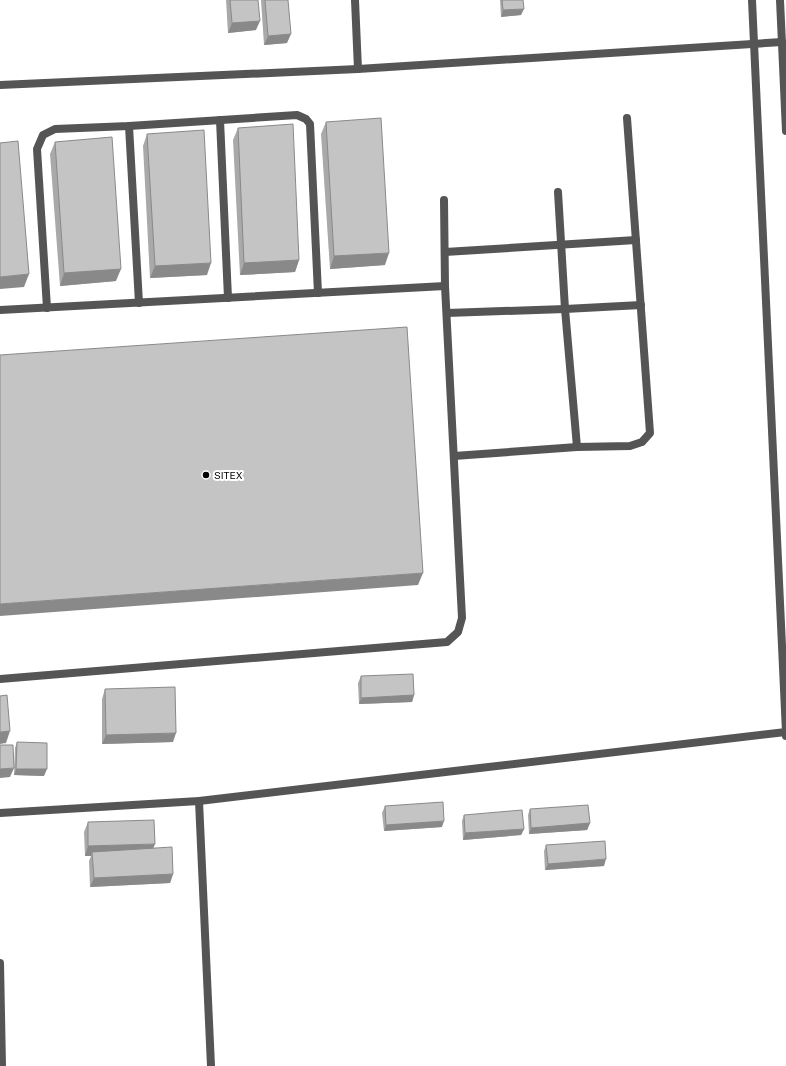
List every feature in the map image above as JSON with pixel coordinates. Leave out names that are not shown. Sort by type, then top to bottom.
[{"type":"street","points":[[355,0],[358,69]]},
{"type":"street","points":[[752,0],[786,736]]},
{"type":"street","points":[[780,0],[786,131]]},
{"type":"street","points":[[0,85],[358,69],[754,45],[782,42]]},
{"type":"street","points":[[47,308],[37,149],[43,135],[56,129],[129,126],[297,115],[306,119],[310,124],[318,293]]},
{"type":"street","points":[[454,456],[577,447],[630,446],[642,442],[650,433],[627,118]]},
{"type":"street","points":[[220,120],[228,298]]},
{"type":"street","points":[[129,126],[139,303]]},
{"type":"street","points":[[558,192],[565,309],[577,447]]},
{"type":"street","points":[[0,679],[447,642],[458,632],[462,618],[445,286],[444,200]]},
{"type":"street","points":[[445,252],[636,240]]},
{"type":"street","points":[[0,310],[445,286]]},
{"type":"street","points":[[447,313],[641,305]]},
{"type":"street","points":[[0,813],[199,800],[786,732]]},
{"type":"street","points":[[199,800],[211,1066]]},
{"type":"street","points":[[0,963],[2,1066]]},
{"type":"building","points":[[230,0],[258,0],[260,21],[232,23]]},
{"type":"building","points":[[265,0],[288,0],[291,34],[268,36]]},
{"type":"building","points":[[502,0],[523,0],[524,9],[503,10]]},
{"type":"building","points":[[381,118],[389,253],[334,256],[326,122]]},
{"type":"building","points":[[293,124],[299,260],[244,263],[238,128]]},
{"type":"building","points":[[204,130],[211,263],[155,266],[147,134]]},
{"type":"building","points":[[112,137],[121,269],[64,273],[55,142]]},
{"type":"building","points":[[18,141],[29,274],[0,277],[0,143]]},
{"type":"building","name":"SITEX","points":[[407,327],[423,573],[0,604],[0,355]]},
{"type":"building","points":[[413,674],[414,695],[361,698],[361,676]]},
{"type":"building","points":[[175,687],[176,733],[106,735],[105,689]]},
{"type":"building","points":[[7,695],[10,731],[0,732],[0,696]]},
{"type":"building","points":[[17,742],[47,743],[47,769],[16,769]]},
{"type":"building","points":[[0,745],[13,745],[14,768],[0,769]]},
{"type":"building","points":[[443,802],[444,821],[386,825],[385,806]]},
{"type":"building","points":[[588,805],[590,823],[531,828],[530,809]]},
{"type":"building","points":[[522,810],[524,829],[465,833],[464,815]]},
{"type":"building","points":[[154,820],[155,844],[88,846],[88,822]]},
{"type":"building","points":[[605,841],[606,859],[548,864],[546,845]]},
{"type":"building","points":[[172,847],[173,874],[94,878],[92,852]]},
{"type":"place","name":"SITEX","points":[[206,475]]}]
